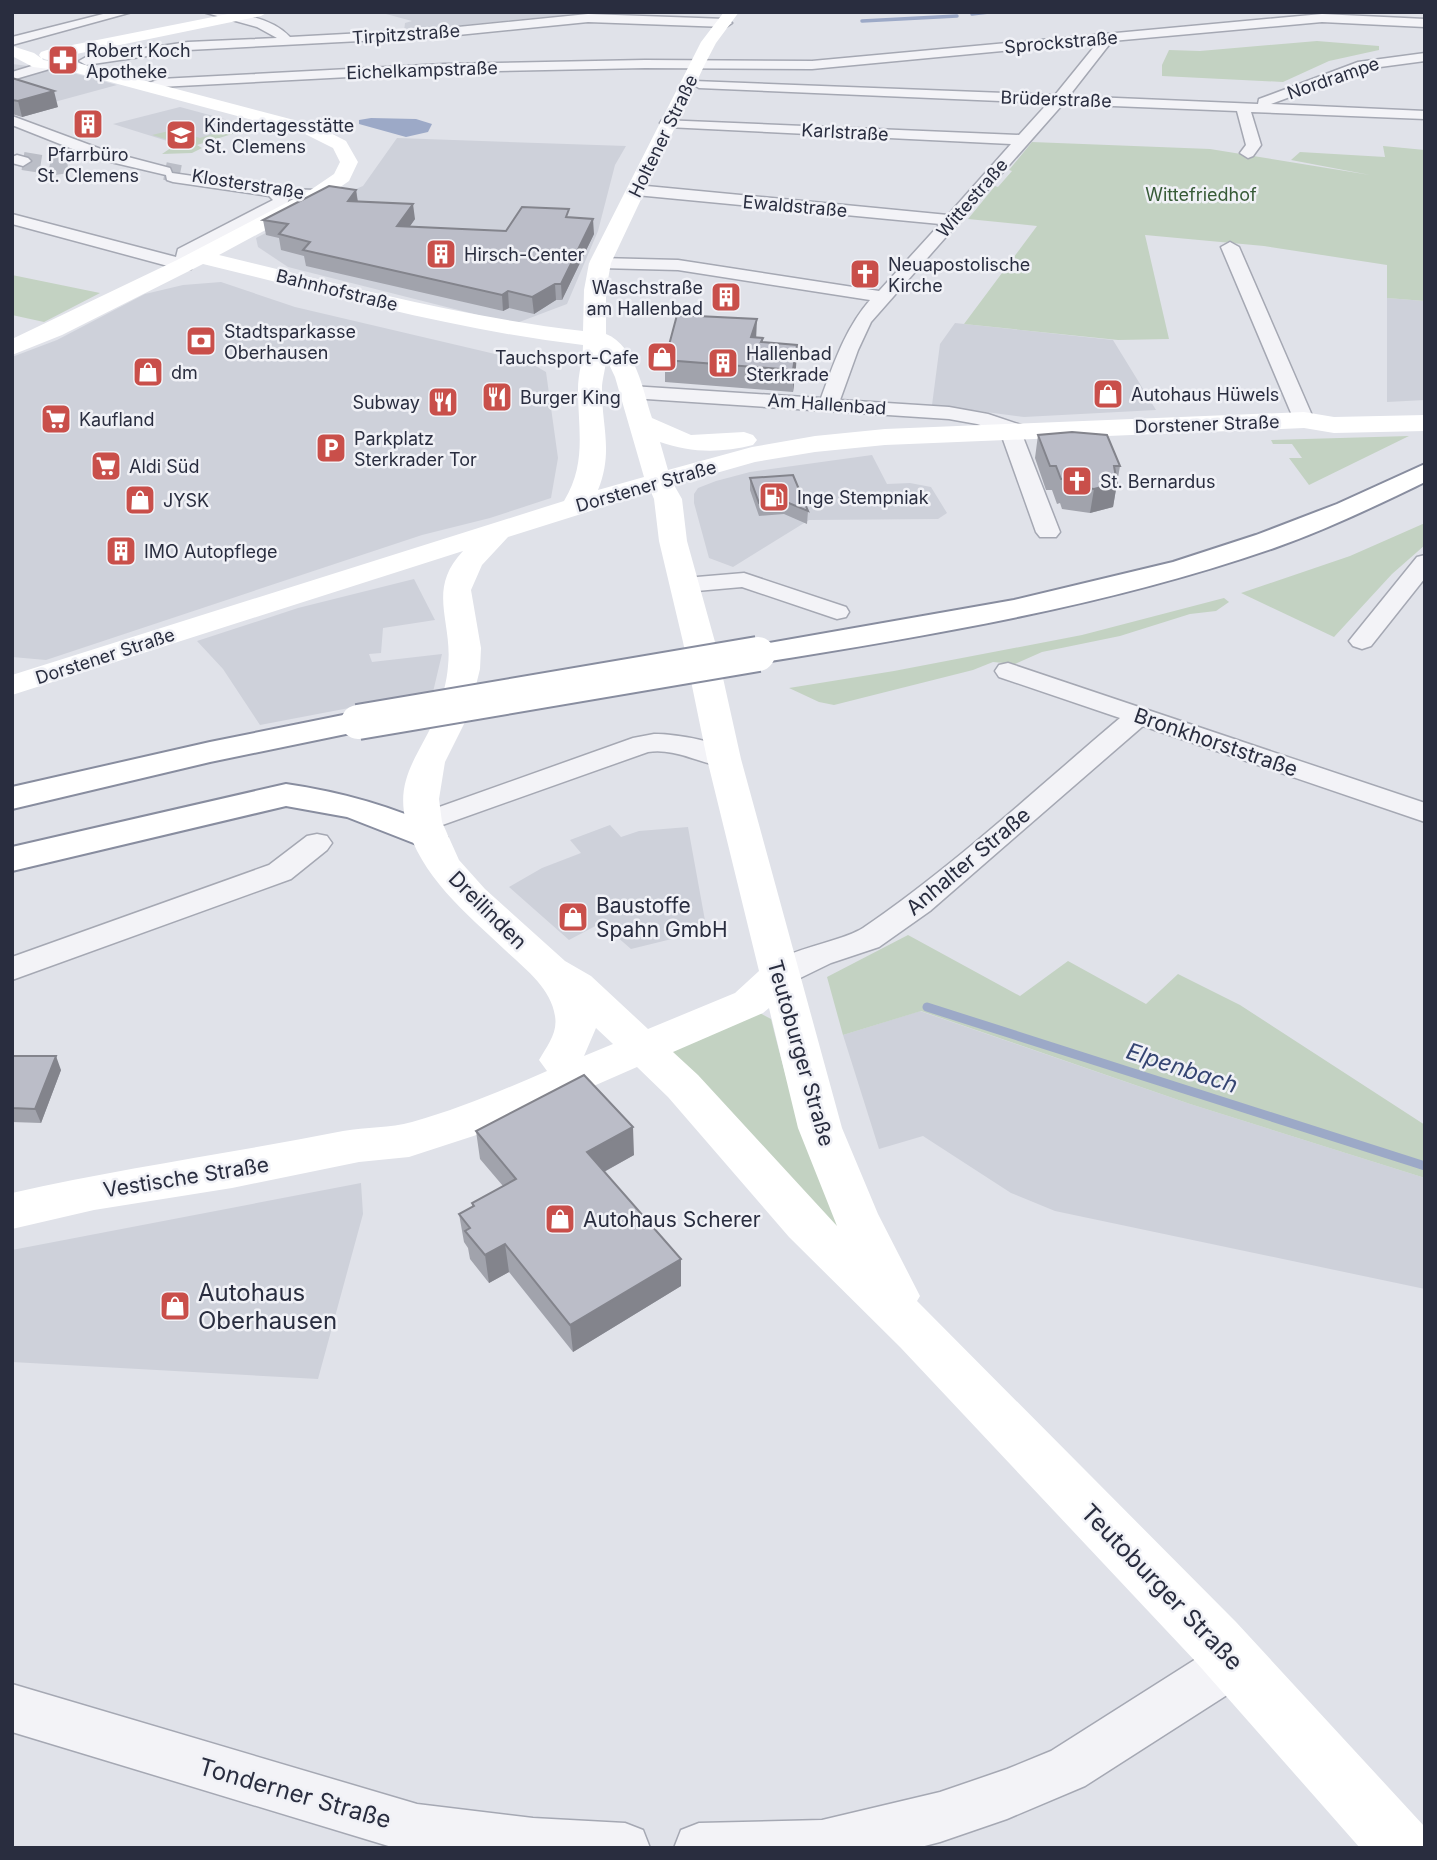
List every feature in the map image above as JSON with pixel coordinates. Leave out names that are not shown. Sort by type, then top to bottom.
[{"type":"main road","points":[[31,58],[261,12]]},
{"type":"main road","name":"Holtener Straße","points":[[600,263],[697,64],[709,42],[729,17]]},
{"type":"main road","points":[[12,51],[31,58],[36,63],[74,66],[292,124],[338,142],[349,157],[348,168],[336,182],[316,195],[54,330],[12,348]]},
{"type":"main road","points":[[236,238],[237,250],[242,257],[270,274]]},
{"type":"main road","name":"Bahnhofstraße","points":[[190,258],[270,274],[430,313],[522,331],[602,338]]},
{"type":"main road","name":"Bahnhofstraße","points":[[190,258],[237,278],[564,357],[602,338]]},
{"type":"main road","points":[[600,263],[610,281],[604,306],[602,338],[590,383],[596,452],[581,504],[618,501],[633,505],[649,515],[673,541]]},
{"type":"main road","points":[[122,294],[174,283],[237,278]]},
{"type":"main road","points":[[522,331],[566,322],[604,306]]},
{"type":"main road","points":[[596,452],[628,477],[658,480],[629,385],[615,351],[602,338]]},
{"type":"main road","points":[[564,357],[590,383]]},
{"type":"main road","name":"Dorstener Straße","points":[[1304,420],[1326,413],[1425,408]]},
{"type":"main road","name":"Dorstener Straße","points":[[12,685],[658,480],[751,455],[854,439],[1015,431],[1304,420],[1334,425],[1425,424]]},
{"type":"main road","points":[[642,424],[668,439],[699,445],[813,433],[854,439]]},
{"type":"main road","points":[[12,798],[209,752],[358,722],[933,625],[1062,599],[1150,577],[1243,549],[1321,521],[1425,472]]},
{"type":"main road","name":"Teutoburger Straße","points":[[658,480],[668,499],[673,541],[724,759],[820,1129],[839,1184],[863,1237],[917,1332]]},
{"type":"main road","points":[[1062,599],[1188,589],[1343,536],[1425,499]]},
{"type":"main road","points":[[300,593],[416,568],[444,575],[456,590],[469,562],[498,531]]},
{"type":"main road","name":"Dreilinden","points":[[456,590],[465,648],[464,668],[453,714],[428,762],[423,780],[421,799],[426,830],[443,865],[472,898],[551,971],[577,986],[635,1038]]},
{"type":"main road","points":[[12,859],[286,795],[364,808],[426,830]]},
{"type":"main road","points":[[551,971],[572,1003],[578,1022],[573,1041],[560,1060]]},
{"type":"main road","name":"Anhalter Straße","points":[[635,1038],[749,1003],[779,975]]},
{"type":"main road","name":"Teutoburger Straße","points":[[635,1038],[726,1132],[806,1224],[917,1332],[1235,1662],[1402,1848]]},
{"type":"main road","name":"Vestische Straße","points":[[359,1145],[560,1060],[635,1038]]},
{"type":"main road","name":"Vestische Straße","points":[[12,1212],[94,1192],[222,1173],[359,1145],[409,1140],[483,1116],[602,1068],[635,1038]]},
{"type":"street","points":[[12,41],[126,12]]},
{"type":"street","points":[[209,12],[280,32],[286,41]]},
{"type":"street","name":"Tirpitzstraße","points":[[86,61],[193,46],[438,33],[600,15],[729,17]]},
{"type":"street","name":"Sprockstraße","points":[[697,64],[812,65],[1322,18],[1393,26],[1425,23]]},
{"type":"street","points":[[436,58],[438,33]]},
{"type":"street","name":"Wittestraße","points":[[829,403],[863,320],[1059,99],[1108,38]]},
{"type":"street","name":"Nordrampe","points":[[1242,106],[1261,103],[1363,65],[1425,57]]},
{"type":"street","name":"Eichelkampstraße","points":[[148,86],[436,58],[697,64]]},
{"type":"street","points":[[12,76],[48,65]]},
{"type":"street","name":"Brüderstraße","points":[[687,84],[1425,115]]},
{"type":"street","points":[[1242,106],[1254,145],[1248,153]]},
{"type":"street","name":"Klosterstraße","points":[[12,120],[105,158],[132,166],[278,195],[316,195]]},
{"type":"street","name":"Karlstraße","points":[[667,123],[1022,140]]},
{"type":"street","points":[[77,163],[105,158]]},
{"type":"street","name":"Klosterstraße","points":[[169,174],[285,186],[316,195]]},
{"type":"street","name":"Ewaldstraße","points":[[636,191],[953,220]]},
{"type":"street","points":[[190,258],[280,203],[282,200],[278,195]]},
{"type":"street","name":"Bahnhofstraße","points":[[12,219],[83,234],[110,245],[190,258]]},
{"type":"street","points":[[1230,247],[1304,420]]},
{"type":"street","points":[[600,263],[678,265],[883,297]]},
{"type":"street","name":"Am Hallenbad","points":[[629,385],[968,415],[1015,431]]},
{"type":"street","points":[[1015,431],[1048,532]]},
{"type":"street","points":[[1362,641],[1422,571]]},
{"type":"street","points":[[685,585],[744,580],[837,612]]},
{"type":"street","name":"Bronkhorststraße","points":[[1008,671],[1425,813]]},
{"type":"street","name":"Anhalter Straße","points":[[779,975],[820,956],[868,939],[919,904],[1139,716]]},
{"type":"street","points":[[426,830],[643,744],[662,741],[687,744],[724,759]]},
{"type":"street","points":[[12,969],[280,872],[317,843]]},
{"type":"street","points":[[699,1848],[822,1844],[940,1817],[1068,1769],[1235,1662]]},
{"type":"street","name":"Tonderner Straße","points":[[12,1708],[417,1829],[533,1843],[625,1848]]},
{"type":"shaded area","points":[[592,12],[404,31],[405,23],[412,21],[386,14]]},
{"type":"shaded area","points":[[12,64],[62,70],[117,85],[47,104],[12,93]]},
{"type":"shaded area","name":"Kindertagesstätte St. Clemens","points":[[180,107],[247,125],[180,145],[113,124]]},
{"type":"shaded area","points":[[397,138],[626,146],[615,165],[598,231],[567,304],[514,324],[288,267],[258,247],[256,238],[331,199],[363,186]]},
{"type":"shaded area","points":[[221,282],[295,307],[529,362],[546,372],[558,458],[551,498],[490,518],[422,535],[46,660],[12,657],[12,357],[57,340],[145,294],[183,285]]},
{"type":"shaded area","points":[[1387,298],[1425,301],[1425,400],[1387,402]]},
{"type":"shaded area","points":[[955,323],[1113,340],[1156,410],[1024,417],[932,405],[940,344]]},
{"type":"shaded area","points":[[872,455],[887,484],[910,483],[931,487],[947,513],[938,519],[809,520],[733,567],[709,558],[694,503],[694,494],[698,488],[750,472]]},
{"type":"shaded area","points":[[414,579],[435,620],[383,628],[381,653],[369,654],[372,662],[442,654],[433,692],[260,725],[223,669],[197,641],[298,608]]},
{"type":"shaded area","points":[[610,825],[621,837],[639,831],[688,827],[706,926],[684,936],[631,949],[601,923],[569,940],[509,887],[542,868],[581,853],[570,840]]},
{"type":"shaded area","points":[[920,1011],[1190,1104],[1425,1178],[1425,1289],[1055,1211],[1011,1193],[923,1136],[879,1149],[843,1035]]},
{"type":"shaded area","name":"Autohaus Oberhausen","points":[[361,1183],[363,1214],[318,1379],[12,1362],[12,1250]]},
{"type":"green space","points":[[1317,41],[1379,46],[1379,50],[1329,61],[1283,82],[1162,76],[1162,65],[1169,50],[1200,51]]},
{"type":"green space","points":[[248,123],[258,126],[197,145],[202,148],[192,153],[162,154],[178,143],[152,135],[173,130],[200,138]]},
{"type":"green space","name":"Wittefriedhof","points":[[1032,142],[1210,149],[1370,175],[1291,160],[1300,152],[1385,157],[1383,146],[1425,150],[1425,301],[1387,298],[1387,265],[1264,246],[1145,235],[1169,339],[1118,340],[964,324],[1037,226],[968,219],[995,186],[998,187],[1012,171],[1009,170]]},
{"type":"green space","points":[[12,275],[100,293],[44,322],[12,315]]},
{"type":"green space","points":[[1409,436],[1309,485],[1289,458],[1302,458],[1292,444],[1273,444],[1271,440]]},
{"type":"green space","points":[[1425,523],[1425,545],[1392,574],[1334,637],[1241,593],[1350,556]]},
{"type":"green space","points":[[1224,598],[1229,602],[1216,611],[1190,614],[1120,636],[1042,652],[1015,664],[993,662],[973,670],[834,705],[819,702],[789,688],[1082,635]]},
{"type":"green space","points":[[908,935],[1020,996],[1068,961],[1146,1004],[1178,974],[1240,1005],[1425,1125],[1425,1178],[1190,1104],[921,1011],[843,1035],[827,977]]},
{"type":"green space","points":[[756,1011],[771,1019],[803,1131],[846,1240],[671,1059],[672,1044]]},
{"type":"water","points":[[416,119],[432,124],[428,132],[406,137],[359,124],[359,120]]},
{"type":"building","points":[[12,78],[54,91],[18,101],[12,100]]},
{"type":"building","name":"Hirsch-Center","points":[[329,186],[356,190],[348,201],[413,204],[397,226],[506,231],[522,207],[569,209],[566,217],[593,219],[561,284],[555,284],[532,297],[508,291],[502,295],[303,250],[310,242],[279,234],[288,224],[263,220]]},
{"type":"building","points":[[677,315],[757,319],[751,337],[763,338],[761,342],[797,345],[793,370],[665,360]]},
{"type":"building","points":[[1072,432],[1107,435],[1120,466],[1114,466],[1117,483],[1094,489],[1065,485],[1056,466],[1050,466],[1038,435]]},
{"type":"building","points":[[793,475],[808,511],[784,501],[759,503],[750,478]]},
{"type":"building","points":[[12,1056],[56,1056],[35,1109],[12,1108]]},
{"type":"building","name":"Autohaus Scherer","points":[[584,1075],[633,1127],[587,1152],[681,1259],[570,1325],[505,1244],[485,1255],[465,1231],[470,1228],[459,1214],[474,1206],[472,1203],[516,1179],[476,1131]]},
{"type":"waterway","points":[[972,14],[989,12]]},
{"type":"waterway","points":[[862,21],[957,16]]},
{"type":"waterway","name":"Elpenbach","points":[[927,1007],[1425,1166]]},
{"type":"tunnel","points":[[23,161],[54,166],[68,164]]},
{"type":"tunnel","points":[[165,171],[180,174]]},
{"type":"place","name":"Robert Koch Apotheke","points":[[63,60]]},
{"type":"place","name":"Pfarrbüro St. Clemens","points":[[88,124]]},
{"type":"place","name":"Kindertagesstätte St. Clemens","points":[[181,135]]},
{"type":"place","name":"Hirsch-Center","points":[[441,254]]},
{"type":"place","name":"Neuapostolische Kirche","points":[[865,274]]},
{"type":"place","name":"Waschstraße am Hallenbad","points":[[726,297]]},
{"type":"place","name":"Stadtsparkasse Oberhausen","points":[[201,341]]},
{"type":"place","name":"Tauchsport-Cafe","points":[[662,357]]},
{"type":"place","name":"Hallenbad Sterkrade","points":[[723,363]]},
{"type":"place","name":"dm","points":[[148,372]]},
{"type":"place","name":"Autohaus Hüwels","points":[[1108,394]]},
{"type":"place","name":"Burger King","points":[[497,397]]},
{"type":"place","name":"Subway","points":[[443,402]]},
{"type":"place","name":"Kaufland","points":[[56,419]]},
{"type":"place","name":"Parkplatz Sterkrader Tor","points":[[331,448]]},
{"type":"place","name":"Aldi Süd","points":[[106,466]]},
{"type":"place","name":"St. Bernardus","points":[[1077,481]]},
{"type":"place","name":"Inge Stempniak","points":[[774,497]]},
{"type":"place","name":"JYSK","points":[[140,500]]},
{"type":"place","name":"IMO Autopflege","points":[[121,551]]},
{"type":"place","name":"Baustoffe Spahn GmbH","points":[[573,917]]},
{"type":"place","name":"Autohaus Scherer","points":[[560,1219]]},
{"type":"place","name":"Autohaus Oberhausen","points":[[175,1306]]}]
